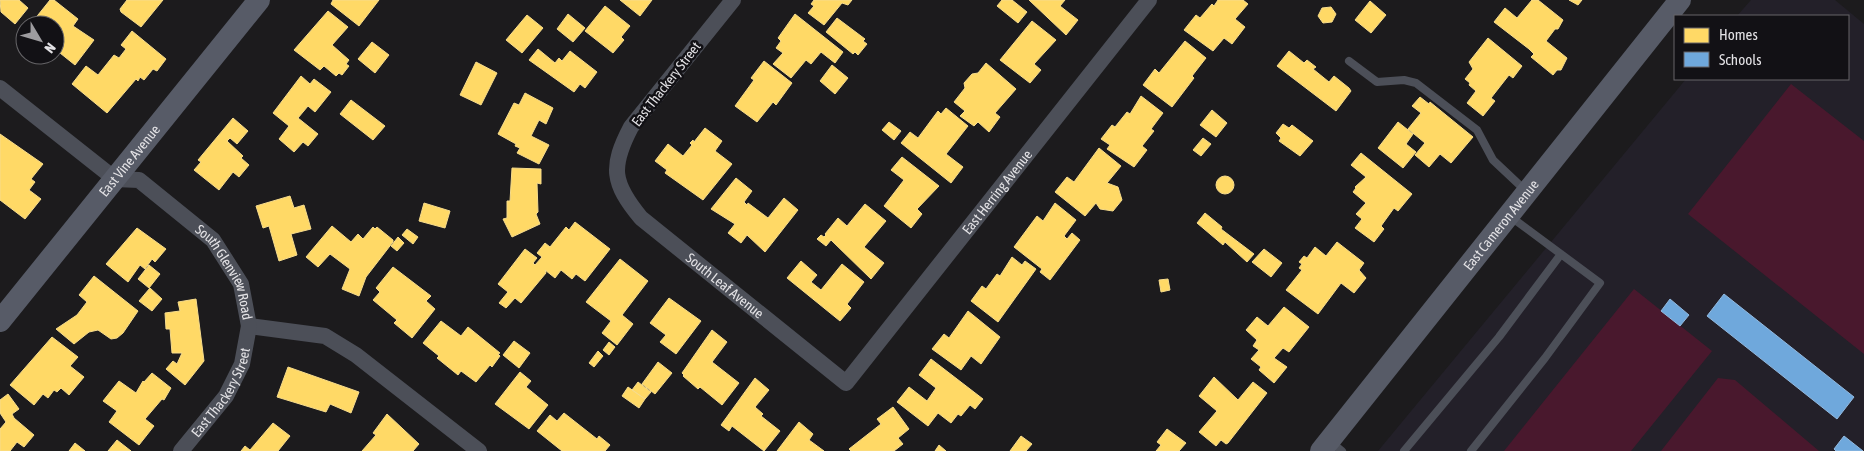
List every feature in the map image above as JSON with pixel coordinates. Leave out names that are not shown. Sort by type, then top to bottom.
[{"type":"main road","name":"East Vine Avenue","points":[[0,321],[259,0]]},
{"type":"main road","name":"East Cameron Avenue","points":[[1331,447],[1509,215],[1680,0]]},
{"type":"street","name":"East Thackery Street","points":[[616,177],[619,150],[631,127],[733,0]]},
{"type":"street","name":"East Herring Avenue","points":[[846,383],[1149,0]]},
{"type":"street","points":[[0,88],[114,178]]},
{"type":"street","name":"South Leaf Avenue","points":[[616,177],[626,199],[641,218],[846,383]]},
{"type":"street","name":"South Glenview Road","points":[[114,178],[138,180],[213,240],[241,284],[249,326],[325,336],[356,355],[472,449]]},
{"type":"street","name":"East Thackery Street","points":[[181,451],[226,396],[242,364],[249,326]]},
{"type":"lane","points":[[1349,61],[1377,82],[1404,80],[1416,83],[1477,130],[1493,160],[1527,192]]},
{"type":"lane","points":[[1471,451],[1545,358],[1600,283],[1509,215]]},
{"type":"lane","points":[[1404,451],[1498,337],[1561,254]]},
{"type":"shaded area","points":[[1751,0],[1835,0],[1864,24],[1864,451],[1378,451],[1685,80],[1849,80],[1849,15],[1738,15]]},
{"type":"shaded area","points":[[1791,84],[1864,141],[1864,354],[1688,214]]},
{"type":"shaded area","points":[[1634,289],[1712,351],[1631,451],[1504,451]]},
{"type":"shaded area","points":[[1718,378],[1735,380],[1819,451],[1661,451]]},
{"type":"building: Homes","points":[[0,0],[19,0],[28,8],[22,15],[15,15],[15,24],[1,12]]},
{"type":"building: Homes","points":[[50,0],[54,0],[78,19],[73,26],[94,40],[75,65],[65,57],[65,15],[38,15]]},
{"type":"building: Homes","points":[[127,0],[163,0],[141,27],[121,12],[120,9]]},
{"type":"building: Homes","points":[[333,0],[379,0],[359,26],[331,4]]},
{"type":"building: Homes","points":[[620,0],[652,0],[640,16]]},
{"type":"building: Homes","points":[[814,0],[852,0],[848,5],[842,3],[824,25],[808,13],[814,6],[811,4]]},
{"type":"building: Homes","points":[[1002,0],[1012,0],[1027,12],[1018,23],[997,6]]},
{"type":"building: Homes","points":[[1029,0],[1065,0],[1060,6],[1078,20],[1066,35]]},
{"type":"building: Homes","points":[[1218,0],[1243,0],[1248,4],[1235,19],[1245,27],[1232,44],[1224,38],[1213,51],[1184,30],[1196,15],[1200,18]]},
{"type":"building: Homes","points":[[1532,0],[1538,0],[1563,20],[1558,29],[1555,29],[1546,41],[1567,58],[1561,70],[1557,70],[1553,75],[1531,57],[1534,54],[1529,49],[1494,22],[1505,8],[1517,18]]},
{"type":"building: Homes","points":[[1569,0],[1582,0],[1578,5]]},
{"type":"building: Homes","points":[[1370,1],[1386,15],[1371,33],[1355,20]]},
{"type":"building: Homes","points":[[605,6],[630,26],[621,37],[624,40],[613,53],[585,31]]},
{"type":"building: Homes","points":[[1331,7],[1336,14],[1332,22],[1323,23],[1318,16],[1322,8]]},
{"type":"building: Homes","points":[[328,11],[348,27],[332,45],[349,60],[346,64],[349,66],[342,75],[339,73],[336,76],[324,66],[320,70],[294,50]]},
{"type":"building: Homes","points":[[568,14],[585,28],[573,42],[557,29]]},
{"type":"building: Homes","points":[[795,14],[843,52],[835,63],[821,52],[811,64],[806,60],[791,78],[773,64],[783,53],[776,48],[781,41],[778,38]]},
{"type":"building: Homes","points":[[527,15],[543,28],[522,53],[506,40]]},
{"type":"building: Homes","points":[[837,18],[865,39],[863,41],[867,44],[858,55],[855,52],[853,54],[826,32]]},
{"type":"building: Homes","points":[[1032,21],[1056,40],[1034,64],[1041,70],[1030,83],[1000,60]]},
{"type":"building: Homes","points":[[132,31],[166,59],[157,71],[153,69],[144,80],[140,77],[138,81],[136,79],[107,113],[72,84],[86,66],[98,75],[114,55],[119,58],[126,49],[121,45]]},
{"type":"building: Homes","points":[[1488,38],[1522,66],[1513,78],[1509,75],[1491,98],[1495,101],[1483,116],[1467,103],[1476,91],[1465,79],[1473,69],[1469,62]]},
{"type":"building: Homes","points":[[1185,41],[1206,58],[1192,76],[1194,78],[1172,107],[1143,85],[1155,69],[1159,73]]},
{"type":"building: Homes","points":[[372,42],[389,55],[375,73],[358,59]]},
{"type":"building: Homes","points":[[538,49],[555,63],[559,58],[562,61],[570,51],[597,72],[585,88],[580,84],[574,92],[529,60]]},
{"type":"building: Homes","points":[[1289,51],[1304,63],[1307,60],[1316,67],[1313,69],[1329,82],[1334,76],[1349,88],[1351,91],[1336,111],[1277,66]]},
{"type":"building: Homes","points":[[764,61],[792,83],[776,105],[773,102],[757,122],[735,106],[754,80],[751,78]]},
{"type":"building: Homes","points":[[476,62],[497,73],[481,105],[460,95]]},
{"type":"building: Homes","points":[[986,63],[1016,89],[995,113],[1000,117],[989,132],[978,122],[974,126],[960,116],[965,111],[954,102],[965,88],[964,83],[972,74],[978,73]]},
{"type":"building: Homes","points":[[832,65],[848,78],[835,94],[820,81]]},
{"type":"building: Homes","points":[[301,76],[310,84],[314,79],[331,92],[315,112],[308,106],[298,118],[318,134],[308,146],[303,142],[294,152],[279,139],[289,126],[273,113]]},
{"type":"building: Homes","points":[[525,93],[553,108],[546,124],[539,120],[531,136],[549,145],[539,164],[517,153],[520,148],[515,146],[516,144],[498,134],[514,103],[519,105]]},
{"type":"building: Homes","points":[[1141,96],[1163,113],[1151,129],[1154,131],[1142,146],[1147,150],[1134,167],[1107,149],[1110,145],[1101,139],[1112,125],[1115,127],[1127,112],[1130,114]]},
{"type":"building: Homes","points":[[1420,97],[1429,104],[1430,102],[1473,137],[1451,163],[1440,154],[1429,167],[1415,155],[1425,143],[1408,129],[1421,113],[1412,106]]},
{"type":"building: Homes","points":[[351,100],[385,126],[373,140],[340,114]]},
{"type":"building: Homes","points":[[946,108],[968,126],[946,154],[963,167],[951,183],[901,143],[910,132],[918,138],[938,111],[941,114]]},
{"type":"building: Homes","points":[[1212,110],[1227,123],[1216,137],[1200,125]]},
{"type":"building: Homes","points":[[233,118],[248,131],[237,144],[230,138],[227,141],[243,156],[241,158],[249,165],[239,177],[233,172],[219,190],[194,170],[201,162],[198,160]]},
{"type":"building: Homes","points":[[889,122],[901,131],[894,140],[882,130]]},
{"type":"building: Homes","points":[[1398,122],[1413,134],[1406,144],[1416,152],[1403,168],[1378,148]]},
{"type":"building: Homes","points":[[1283,124],[1289,128],[1292,125],[1313,141],[1300,156],[1279,141],[1281,138],[1276,133]]},
{"type":"building: Homes","points":[[705,128],[722,141],[715,151],[732,164],[703,200],[665,173],[667,170],[655,161],[668,144],[683,156],[692,145],[690,143],[693,140],[694,142]]},
{"type":"building: Homes","points":[[0,134],[43,164],[31,179],[35,182],[29,190],[41,199],[25,219],[0,200]]},
{"type":"building: Homes","points":[[1203,138],[1211,144],[1201,156],[1193,150]]},
{"type":"building: Homes","points":[[1099,148],[1121,166],[1107,183],[1118,187],[1122,200],[1113,211],[1100,209],[1096,203],[1085,216],[1055,192],[1067,177],[1074,182]]},
{"type":"building: Homes","points":[[1361,153],[1412,194],[1398,211],[1394,208],[1381,226],[1384,229],[1374,242],[1355,228],[1362,219],[1356,214],[1366,203],[1353,192],[1355,187],[1366,177],[1351,165]]},
{"type":"building: Homes","points":[[902,157],[939,186],[917,209],[922,214],[911,228],[884,206],[904,180],[891,170]]},
{"type":"building: Homes","points":[[512,168],[541,169],[541,184],[537,183],[538,212],[536,214],[540,224],[512,237],[503,219],[507,218],[507,201],[510,201]]},
{"type":"building: Homes","points":[[1225,176],[1231,179],[1234,185],[1231,191],[1225,194],[1219,191],[1216,185],[1219,179]]},
{"type":"building: Homes","points":[[736,178],[752,191],[744,202],[768,218],[784,198],[798,210],[765,252],[747,235],[741,243],[728,233],[735,224],[711,209]]},
{"type":"building: Homes","points":[[290,196],[294,208],[304,205],[311,229],[291,234],[297,255],[279,261],[269,226],[263,228],[256,206]]},
{"type":"building: Homes","points":[[424,203],[450,211],[445,228],[419,221]]},
{"type":"building: Homes","points":[[1055,203],[1076,220],[1064,236],[1067,239],[1072,233],[1080,240],[1050,280],[1040,272],[1042,269],[1014,247],[1037,216],[1043,221]]},
{"type":"building: Homes","points":[[865,204],[886,221],[864,247],[884,263],[871,279],[831,240],[826,246],[817,239],[821,235],[824,237],[826,235],[838,218],[847,226]]},
{"type":"building: Homes","points":[[1205,213],[1222,227],[1221,229],[1254,254],[1247,262],[1225,242],[1223,245],[1197,223]]},
{"type":"building: Homes","points":[[575,222],[610,249],[585,281],[576,274],[572,279],[561,270],[555,278],[545,270],[546,273],[521,303],[515,298],[506,308],[499,303],[508,292],[498,284],[525,249],[537,258],[533,263],[535,265],[542,257],[537,253],[545,243],[550,247],[566,227],[569,230]]},
{"type":"building: Homes","points":[[332,226],[351,242],[358,234],[363,239],[373,227],[375,229],[377,227],[393,240],[366,277],[359,296],[342,289],[350,269],[330,254],[318,267],[306,257]]},
{"type":"building: Homes","points":[[137,228],[166,249],[155,262],[152,259],[145,269],[140,265],[128,282],[106,264]]},
{"type":"building: Homes","points":[[407,229],[418,237],[413,244],[402,235]]},
{"type":"building: Homes","points":[[398,237],[404,243],[397,251],[391,246]]},
{"type":"building: Homes","points":[[1337,242],[1364,263],[1359,270],[1366,278],[1354,293],[1341,283],[1318,314],[1286,290],[1302,270],[1299,268],[1302,264],[1299,262],[1304,256],[1307,258],[1315,247],[1326,256]]},
{"type":"building: Homes","points":[[1264,249],[1282,263],[1271,277],[1252,262]]},
{"type":"building: Homes","points":[[1012,257],[1022,265],[1025,261],[1036,269],[998,322],[971,301],[982,286],[986,289],[997,274],[1000,276]]},
{"type":"building: Homes","points":[[620,259],[648,281],[622,315],[633,324],[617,345],[602,333],[611,321],[586,302]]},
{"type":"building: Homes","points":[[801,261],[817,275],[811,282],[821,290],[842,264],[864,282],[847,304],[851,308],[840,321],[787,278]]},
{"type":"building: Homes","points":[[149,265],[160,274],[149,288],[138,279]]},
{"type":"building: Homes","points":[[393,267],[431,296],[426,301],[435,309],[412,338],[394,323],[397,320],[373,300],[380,292],[376,288]]},
{"type":"building: Homes","points":[[94,276],[138,311],[123,333],[117,338],[111,339],[98,330],[89,332],[74,344],[56,329],[77,315],[87,302],[79,295]]},
{"type":"building: Homes","points":[[1168,279],[1170,290],[1161,292],[1159,280]]},
{"type":"building: Homes","points":[[150,288],[162,299],[152,311],[139,301]]},
{"type":"building: Homes","points":[[669,298],[701,321],[676,354],[660,342],[666,335],[650,323]]},
{"type":"building: Homes","points":[[196,299],[204,361],[185,385],[166,369],[173,361],[177,364],[182,353],[172,353],[170,329],[166,329],[165,313],[180,311],[178,302]]},
{"type":"building: Homes","points":[[1284,307],[1309,327],[1289,352],[1283,348],[1274,358],[1287,367],[1274,383],[1259,370],[1261,367],[1251,359],[1259,350],[1253,346],[1257,340],[1246,330],[1257,317],[1268,326]]},
{"type":"building: Homes","points":[[968,311],[1000,337],[981,364],[971,356],[961,370],[932,349],[944,334],[949,338]]},
{"type":"building: Homes","points":[[441,321],[461,336],[468,327],[500,353],[492,367],[490,365],[476,382],[461,371],[458,375],[437,358],[439,356],[423,343]]},
{"type":"building: Homes","points":[[712,330],[727,342],[712,362],[739,383],[722,405],[700,387],[698,389],[682,373]]},
{"type":"building: Homes","points":[[52,337],[78,357],[70,366],[84,377],[69,395],[61,388],[57,392],[54,390],[48,398],[43,394],[34,405],[10,385]]},
{"type":"building: Homes","points":[[514,341],[530,353],[519,368],[503,355]]},
{"type":"building: Homes","points":[[609,342],[615,347],[609,355],[603,350]]},
{"type":"building: Homes","points":[[598,351],[603,356],[594,367],[589,363]]},
{"type":"building: Homes","points":[[931,359],[983,399],[975,409],[970,405],[961,416],[958,414],[951,423],[938,413],[928,426],[897,402],[909,387],[927,401],[936,388],[919,375]]},
{"type":"building: Homes","points":[[658,362],[672,373],[655,394],[642,384]]},
{"type":"building: Homes","points":[[288,367],[359,392],[351,413],[330,404],[326,412],[277,397]]},
{"type":"building: Homes","points":[[520,372],[531,381],[526,387],[548,405],[529,429],[495,404]]},
{"type":"building: Homes","points":[[152,373],[171,388],[164,400],[162,399],[145,419],[154,426],[139,445],[109,422],[117,411],[103,401],[119,381],[136,393],[143,381]]},
{"type":"building: Homes","points":[[1214,377],[1238,400],[1253,382],[1267,393],[1228,443],[1226,444],[1221,440],[1216,446],[1199,432],[1217,411],[1199,396]]},
{"type":"building: Homes","points":[[755,378],[769,390],[755,407],[763,414],[761,416],[780,431],[764,451],[732,426],[729,431],[721,425]]},
{"type":"building: Homes","points":[[638,382],[651,392],[645,399],[632,390]]},
{"type":"building: Homes","points":[[628,387],[645,399],[639,408],[622,396]]},
{"type":"building: Homes","points":[[8,394],[19,409],[12,414],[14,418],[34,435],[24,447],[17,442],[10,451],[0,451],[0,429],[6,422],[0,413],[0,400]]},
{"type":"building: Homes","points":[[893,407],[909,429],[898,438],[903,444],[894,451],[851,451],[849,449],[881,424],[877,419]]},
{"type":"building: Homes","points":[[564,413],[597,439],[599,436],[610,445],[605,451],[562,451],[537,431],[550,415],[557,421]]},
{"type":"building: Homes","points":[[387,414],[419,444],[413,451],[362,451],[376,435],[373,433]]},
{"type":"building: Homes","points":[[799,422],[813,434],[809,440],[824,451],[777,451]]},
{"type":"building: Homes","points":[[273,423],[290,436],[278,451],[241,451],[245,446],[250,450]]},
{"type":"building: Homes","points":[[1167,429],[1186,443],[1179,451],[1156,451],[1161,445],[1157,442]]},
{"type":"building: Homes","points":[[1021,436],[1032,444],[1026,451],[1010,451]]},
{"type":"building: Homes","points":[[117,440],[131,451],[108,451]]},
{"type":"building: Homes","points":[[75,443],[85,451],[69,451]]},
{"type":"building: Homes","points":[[939,445],[946,451],[935,451]]},
{"type":"building: Schools","points":[[1724,294],[1854,397],[1837,419],[1707,316]]},
{"type":"building: Schools","points":[[1670,299],[1689,315],[1680,326],[1661,311]]},
{"type":"building: Schools","points":[[1844,436],[1863,451],[1836,451],[1834,449]]}]
